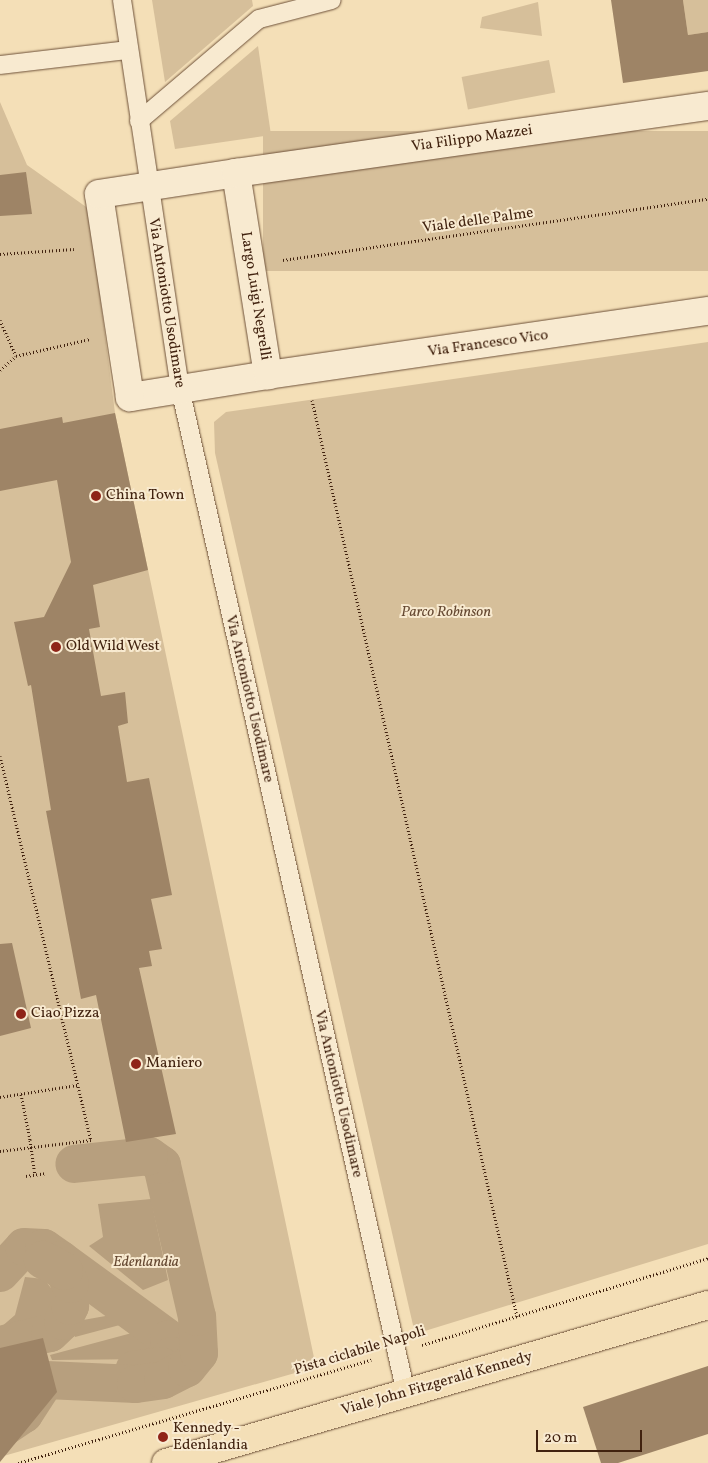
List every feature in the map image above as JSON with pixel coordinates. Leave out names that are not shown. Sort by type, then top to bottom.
[{"type":"main road","name":"Viale John Fitzgerald Kennedy","points":[[166,1463],[708,1305]]},
{"type":"street","name":"Via Filippo Mazzei","points":[[236,173],[708,106]]},
{"type":"street","name":"Largo Luigi Negrelli","points":[[236,173],[268,375],[130,397],[98,194],[147,186],[236,173]]},
{"type":"street","name":"Via Francesco Vico","points":[[268,375],[708,311]]},
{"type":"lane","name":"Via Antoniotto Usodimare","points":[[122,0],[147,186],[180,388],[406,1393]]},
{"type":"lane","points":[[139,121],[259,20],[332,0]]},
{"type":"lane","points":[[0,65],[128,50]]},
{"type":"path","name":"Viale delle Palme","points":[[250,265],[708,199]]},
{"type":"path","points":[[0,254],[106,244]]},
{"type":"path","points":[[0,320],[16,356]]},
{"type":"path","points":[[0,370],[16,356],[120,332]]},
{"type":"path","points":[[305,370],[517,1316]]},
{"type":"path","points":[[0,756],[91,1140],[0,1152]]},
{"type":"path","points":[[0,1097],[78,1085]]},
{"type":"path","points":[[21,1094],[35,1174]]},
{"type":"path","points":[[26,1176],[47,1173]]},
{"type":"path","name":"Pista ciclabile Napoli","points":[[18,1463],[396,1353],[708,1258]]},
{"type":"green space","points":[[152,0],[252,0],[253,6],[165,82]]},
{"type":"green space","points":[[683,0],[708,0],[708,32],[688,35]]},
{"type":"green space","points":[[538,2],[542,36],[480,28],[482,17]]},
{"type":"green space","points":[[258,46],[271,135],[175,149],[170,121]]},
{"type":"green space","points":[[549,60],[555,92],[468,109],[462,77]]},
{"type":"green space","name":"Edenlandia","points":[[0,102],[27,165],[89,209],[115,413],[316,1367],[0,1457]]},
{"type":"green space","points":[[263,131],[708,131],[708,271],[263,271]]},
{"type":"green space","name":"Parco Robinson","points":[[708,342],[708,1244],[415,1334],[215,453],[214,422],[226,412]]},
{"type":"shaded area","points":[[151,1199],[168,1280],[143,1290],[89,1246],[103,1237],[98,1204]]},
{"type":"shaded area","points":[[25,1277],[44,1279],[58,1297],[58,1311],[48,1326],[2,1339],[0,1328],[15,1315]]},
{"type":"shaded area","points":[[111,1315],[131,1322],[75,1337],[72,1322]]},
{"type":"shaded area","points":[[143,1330],[154,1334],[151,1359],[52,1360],[50,1355]]},
{"type":"building","points":[[611,0],[683,0],[688,35],[708,32],[708,71],[623,83]]},
{"type":"building","points":[[26,172],[32,214],[0,216],[0,175]]},
{"type":"building","points":[[115,413],[148,570],[93,585],[100,627],[89,629],[101,696],[125,692],[128,723],[118,726],[127,782],[149,778],[172,895],[151,899],[162,949],[149,951],[152,966],[139,968],[176,1134],[126,1142],[96,995],[81,999],[46,811],[51,810],[31,685],[28,686],[14,622],[44,617],[71,562],[57,480],[0,491],[0,429],[62,417],[63,423]]},
{"type":"building","points":[[12,943],[31,1028],[0,1036],[0,944]]},
{"type":"building","points":[[43,1338],[57,1392],[0,1462],[0,1348]]},
{"type":"building","points":[[708,1366],[708,1434],[618,1463],[601,1463],[583,1407]]},
{"type":"waterway","points":[[0,1430],[24,1414],[46,1380],[136,1384],[163,1380],[187,1368],[199,1353],[197,1317],[162,1165],[149,1156],[74,1164]]},
{"type":"waterway","points":[[0,1273],[24,1247],[44,1248],[169,1339],[172,1356],[161,1366],[134,1370]]},
{"type":"waterway","points":[[0,1345],[50,1333],[63,1321],[70,1306],[70,1284],[64,1271],[43,1260]]},
{"type":"place","name":"China Town","points":[[96,496]]},
{"type":"place","name":"Old Wild West","points":[[56,647]]},
{"type":"place","name":"Ciao Pizza","points":[[21,1014]]},
{"type":"place","name":"Maniero","points":[[136,1064]]},
{"type":"place","name":"Kennedy - Edenlandia","points":[[163,1437]]}]
